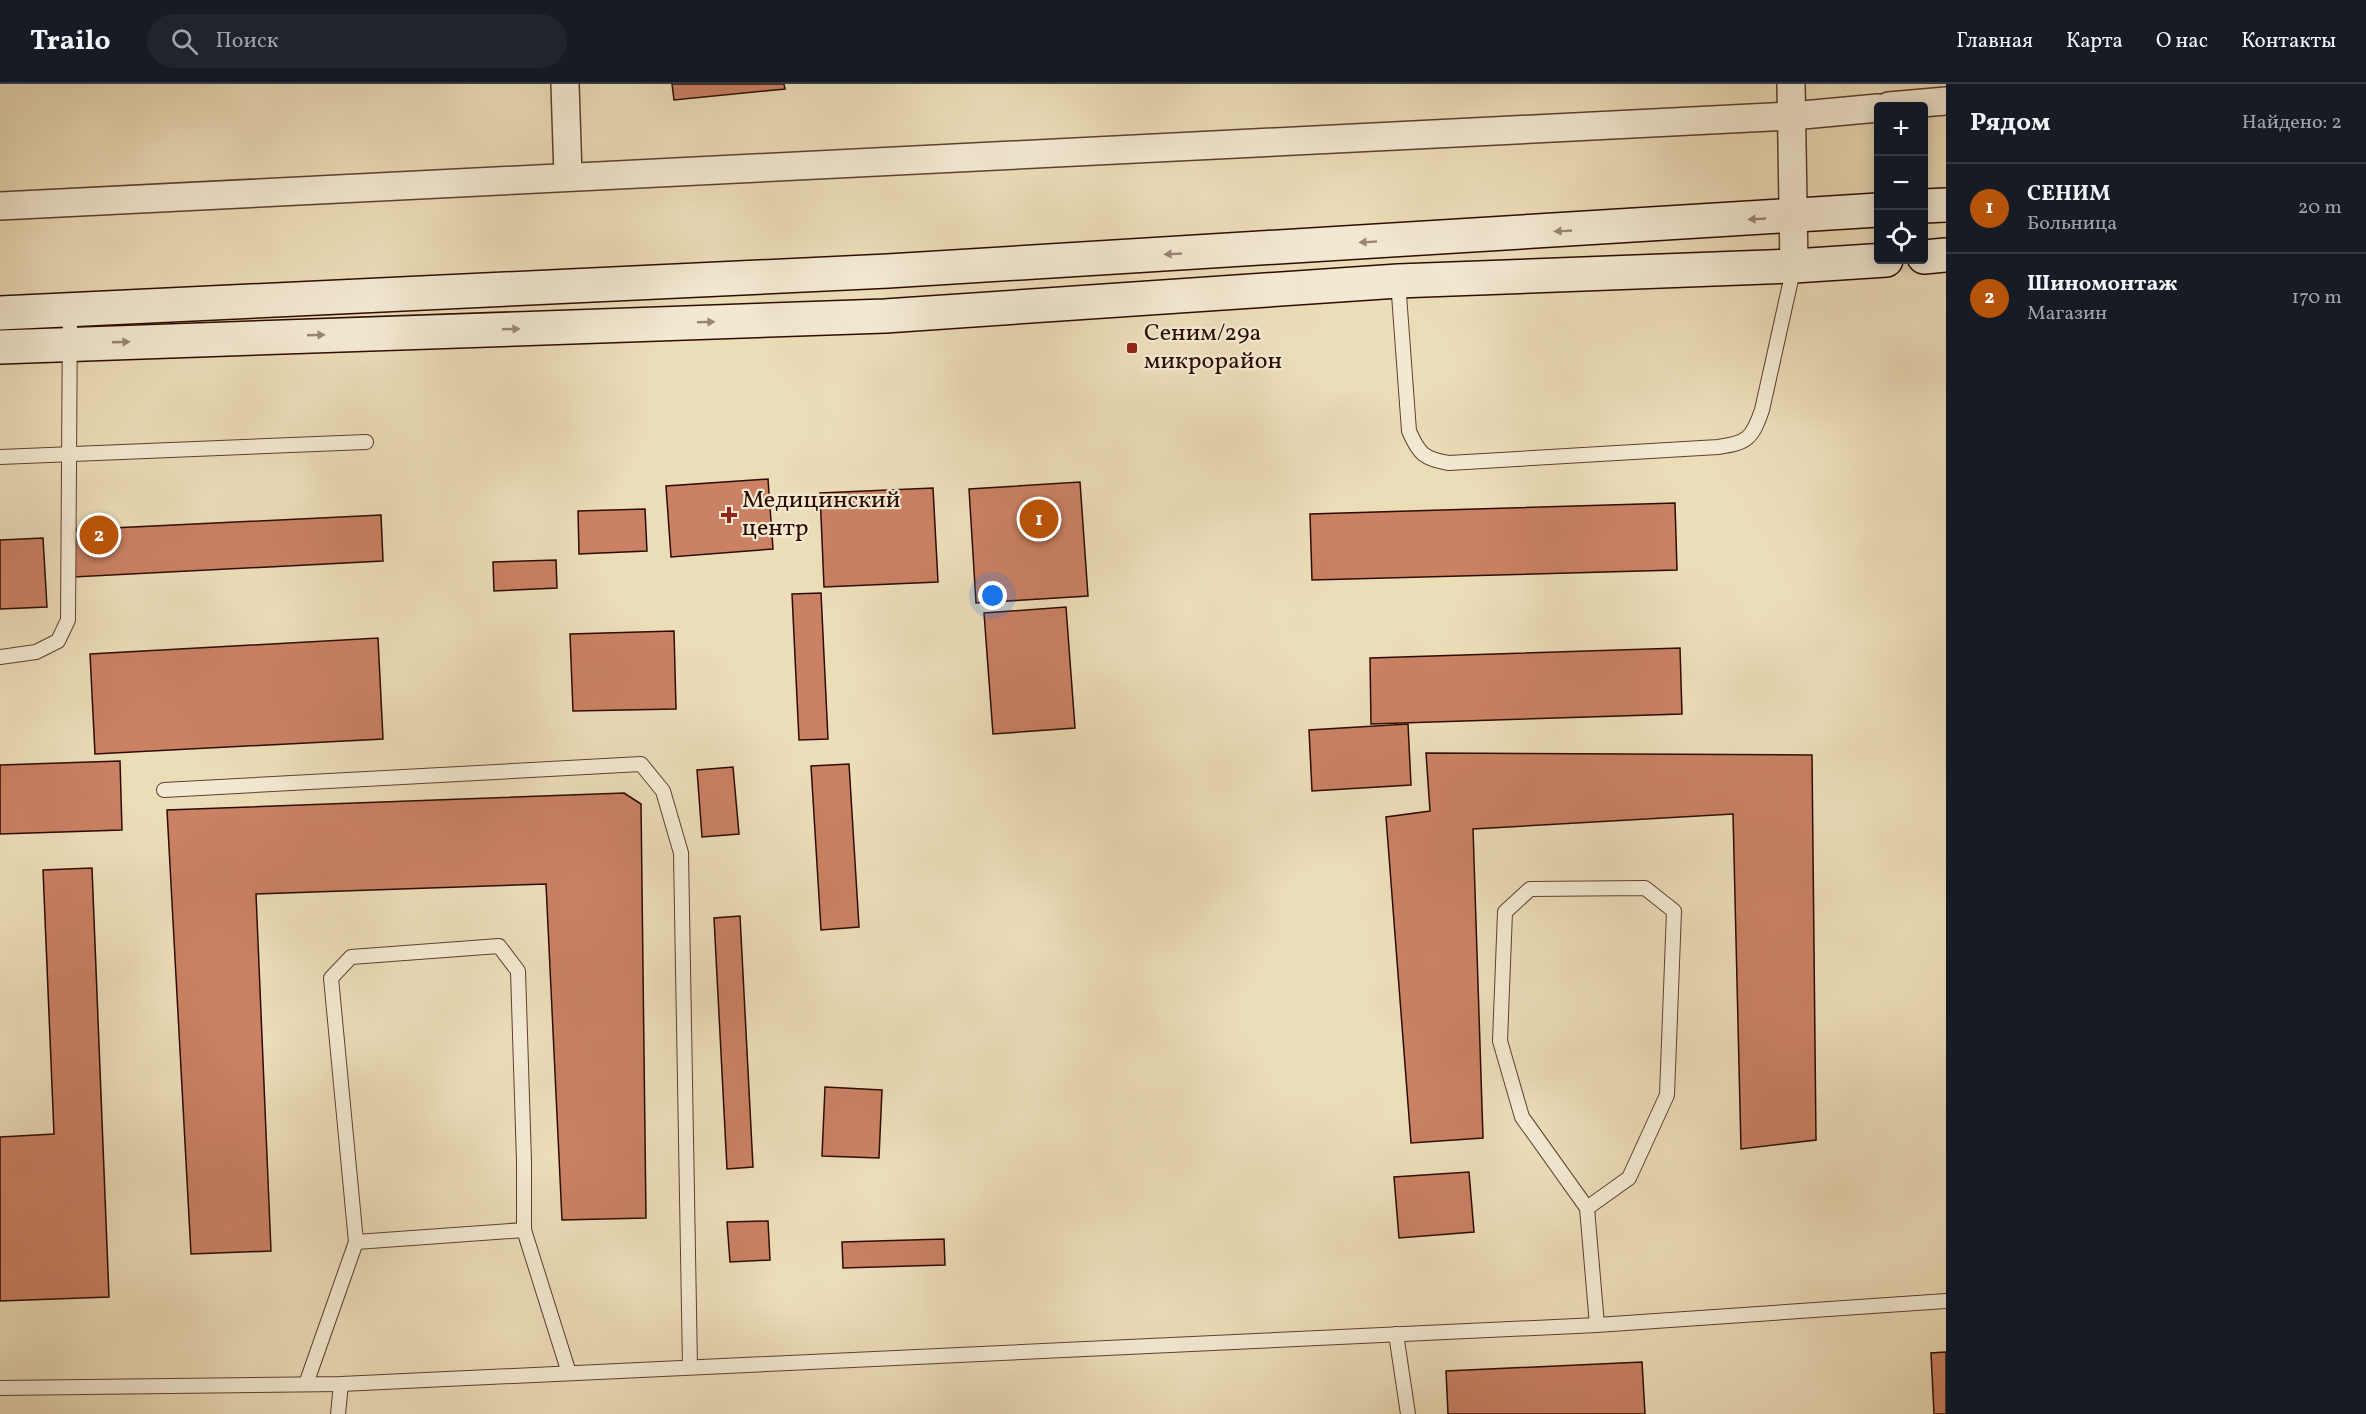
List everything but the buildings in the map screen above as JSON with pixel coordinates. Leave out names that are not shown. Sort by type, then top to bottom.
[{"type":"main road","points":[[1928,207],[1946,205]]},
{"type":"main road","points":[[0,313],[888,271],[1874,210]]},
{"type":"main road","points":[[1928,257],[1946,255]]},
{"type":"main road","points":[[0,347],[885,316],[1398,281],[1794,266],[1874,261]]},
{"type":"main road","points":[[885,316],[888,271]]},
{"type":"street","points":[[565,84],[568,176]]},
{"type":"street","points":[[1791,84],[1794,266]]},
{"type":"street","points":[[1928,103],[1946,101]]},
{"type":"street","points":[[0,206],[1792,116],[1874,108]]},
{"type":"lane","points":[[1398,281],[1409,431],[1418,450],[1431,460],[1449,463],[1741,444],[1755,429],[1762,410],[1794,266]]},
{"type":"lane","points":[[0,657],[36,652],[58,640],[68,620],[70,309]]},
{"type":"lane","points":[[0,457],[366,442]]},
{"type":"lane","points":[[164,790],[641,764],[663,791],[681,853],[690,1368]]},
{"type":"lane","points":[[1587,1208],[1629,1178],[1667,1095],[1674,911],[1645,888],[1530,890],[1505,912],[1500,1041],[1522,1117],[1587,1208],[1598,1325]]},
{"type":"lane","points":[[306,1384],[356,1242],[331,978],[351,957],[499,946],[518,971],[524,1230],[569,1373]]},
{"type":"lane","points":[[356,1242],[524,1230]]},
{"type":"lane","points":[[0,1388],[341,1384],[1598,1325],[1946,1301]]},
{"type":"lane","points":[[1396,1334],[1408,1414]]},
{"type":"lane","points":[[338,1414],[341,1384]]},
{"type":"place","name":"Сеним/29а микрорайон","points":[[1132,348]]},
{"type":"place","name":"Медицинский центр","points":[[729,515]]},
{"type":"place","name":"СЕНИМ","points":[[1039,519]]},
{"type":"place","name":"Шиномонтаж","points":[[99,535]]}]
